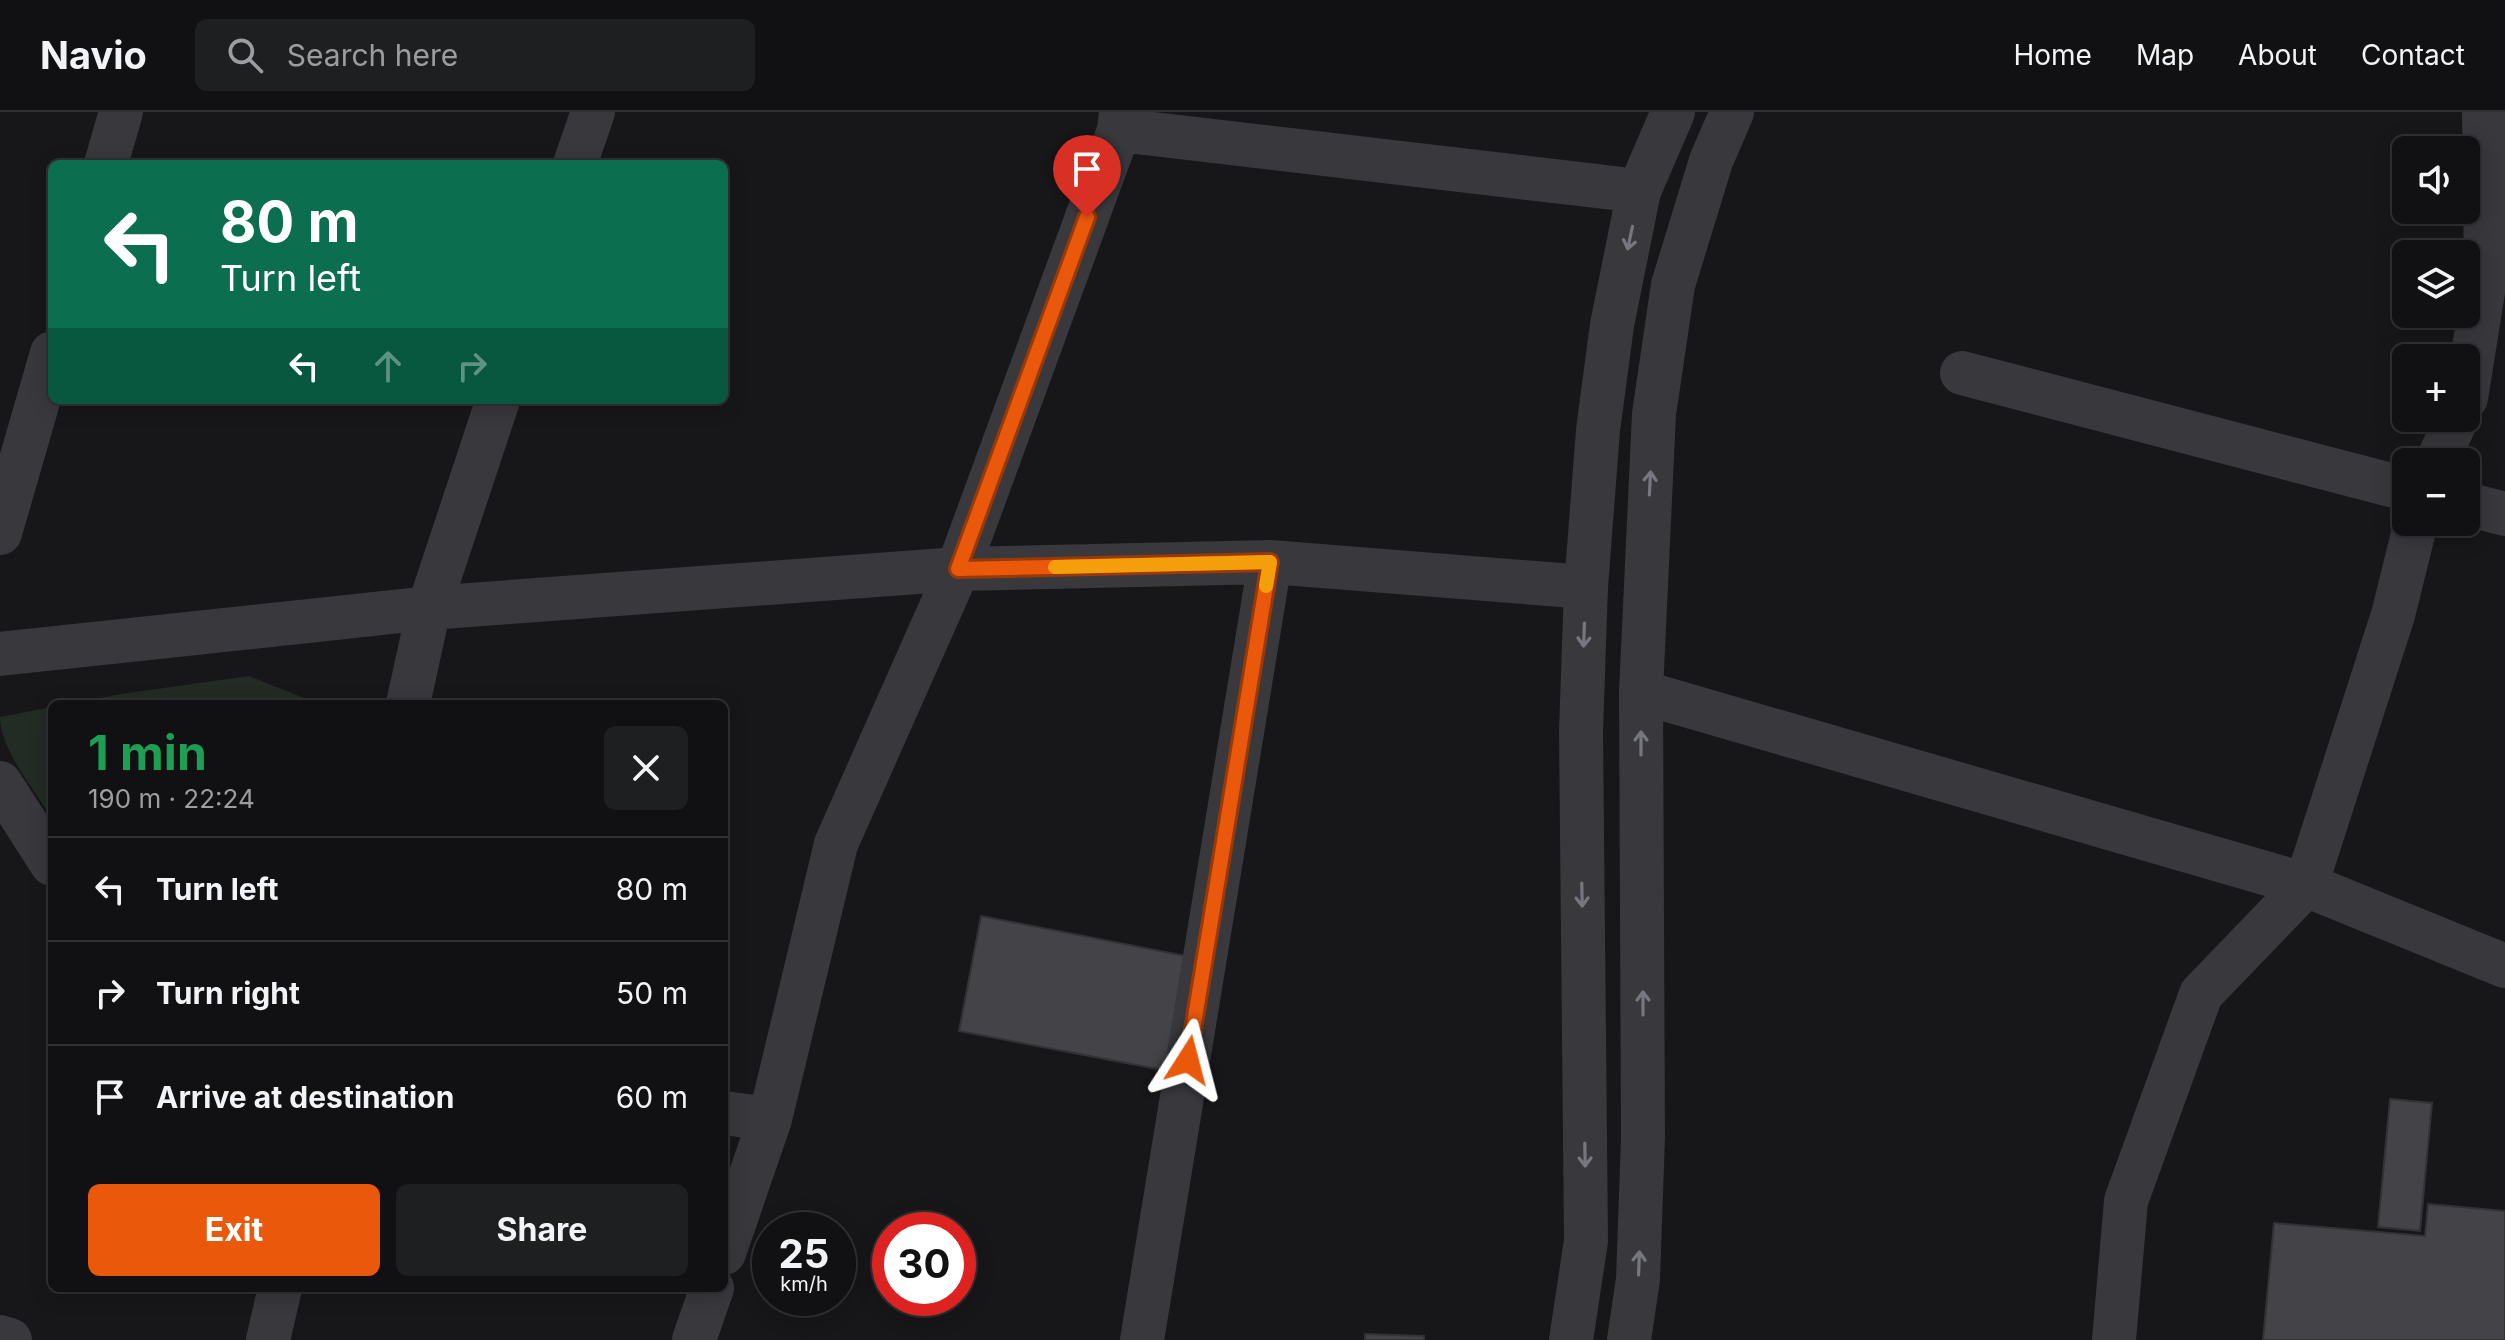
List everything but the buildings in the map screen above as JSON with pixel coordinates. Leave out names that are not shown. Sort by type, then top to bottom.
[{"type":"street","points":[[107,160],[121,112]]},
{"type":"street","points":[[576,160],[593,112]]},
{"type":"street","points":[[1571,1340],[1586,1241],[1581,731],[1586,587],[1598,430],[1612,325],[1639,191],[1673,112]]},
{"type":"street","points":[[1629,1340],[1638,1279],[1643,1137],[1641,692],[1654,414],[1673,285],[1711,161],[1732,112]]},
{"type":"street","points":[[2475,344],[2486,273],[2484,112]]},
{"type":"street","points":[[728,1241],[770,1119],[836,844],[958,569],[1120,121],[1639,191]]},
{"type":"street","points":[[0,533],[48,367]]},
{"type":"street","points":[[1962,373],[2392,485]]},
{"type":"street","points":[[409,700],[429,608],[497,404]]},
{"type":"street","points":[[2480,508],[2505,514]]},
{"type":"street","points":[[2114,1340],[2126,1201],[2201,994],[2306,885],[2393,615],[2413,536]]},
{"type":"street","points":[[0,654],[429,608],[958,569],[1270,562],[1586,587]]},
{"type":"street","points":[[1142,1340],[1270,562]]},
{"type":"street","points":[[1641,692],[2306,885],[2505,966]]},
{"type":"street","points":[[0,783],[48,858]]},
{"type":"street","points":[[728,1114],[770,1119]]},
{"type":"street","points":[[268,1340],[279,1292]]},
{"type":"street","points":[[694,1340],[711,1292]]},
{"type":"street","points":[[0,1337],[10,1340]]},
{"type":"shaded area","points":[[249,676],[309,700],[89,700]]},
{"type":"shaded area","points":[[48,708],[48,812],[12,756],[0,717]]},
{"type":"slow traffic","points":[[1055,567],[1270,562],[1266,586]]},
{"type":"route","points":[[1087,217],[958,569],[1270,562],[1188,1060]]}]
